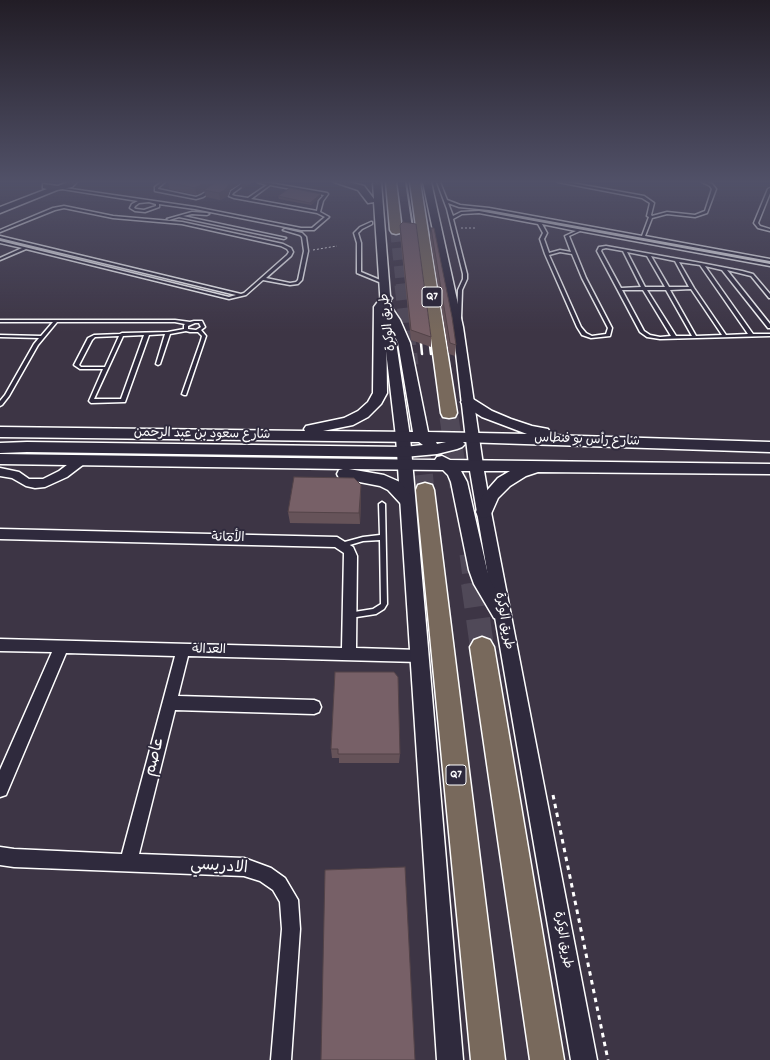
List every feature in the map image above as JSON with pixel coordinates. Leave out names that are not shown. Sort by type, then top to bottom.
[{"type":"highway","name":"Q7","points":[[422,231],[449,412]]},
{"type":"highway","name":"طريق الوكرة","points":[[416,495],[488,1060]]},
{"type":"highway","name":"طريق الوكرة","points":[[482,647],[547,1060]]},
{"type":"main road","points":[[270,436],[348,422],[363,414],[374,404],[380,393],[380,307],[386,303],[404,342],[419,429],[435,452],[454,472],[459,482],[478,570],[486,588],[501,612]]},
{"type":"main road","points":[[468,402],[487,414],[506,422],[539,431],[676,438],[707,444]]},
{"type":"main road","name":"شارع سعود بن عبد الرحمن","points":[[0,432],[270,436],[404,452]]},
{"type":"main road","points":[[0,448],[27,447],[435,452],[473,443],[751,453],[770,452]]},
{"type":"main road","name":"شارع رأس بو فنطاس","points":[[404,452],[435,452],[473,443],[707,444],[770,447]]},
{"type":"main road","name":"شارع سعود بن عبد الرحمن","points":[[0,458],[80,461],[254,463],[404,452]]},
{"type":"main road","name":"شارع رأس بو فنطاس","points":[[435,452],[476,465],[769,470]]},
{"type":"main road","points":[[254,463],[374,478],[416,495]]},
{"type":"main road","points":[[484,512],[491,495],[504,482],[521,472],[542,466]]},
{"type":"street","name":"طريق الوكرة","points":[[380,231],[386,303],[404,452],[416,495],[418,656],[450,1060]]},
{"type":"street","name":"طريق الوكرة","points":[[438,231],[458,327],[476,465],[501,612],[584,1060]]},
{"type":"street","points":[[0,472],[15,475],[26,482],[35,484],[59,477],[80,461]]},
{"type":"street","name":"الأمانة","points":[[0,534],[330,541],[343,545]]},
{"type":"street","points":[[343,545],[349,550],[352,556],[349,654]]},
{"type":"street","name":"العدالة","points":[[0,645],[418,656]]},
{"type":"street","points":[[0,789],[61,647]]},
{"type":"street","name":"عاصم","points":[[128,863],[183,650]]},
{"type":"street","points":[[170,702],[314,707]]},
{"type":"street","name":"الادريسي","points":[[0,856],[14,858],[244,867],[265,874],[279,884],[289,900],[291,929],[282,1060]]},
{"type":"lane","points":[[0,242],[226,297],[242,296],[289,256],[291,252],[289,248],[216,231]]},
{"type":"lane","points":[[254,231],[284,238]]},
{"type":"lane","points":[[263,279],[287,284],[297,283],[300,280],[306,251],[304,237],[301,234],[289,231]]},
{"type":"lane","points":[[358,231],[356,233],[359,243],[358,273],[384,282]]},
{"type":"lane","points":[[455,231],[465,274],[465,279],[460,290],[458,327]]},
{"type":"lane","points":[[544,231],[545,233],[542,239],[579,327],[584,334],[591,337],[608,336],[610,328],[584,278],[567,236],[575,231]]},
{"type":"lane","points":[[586,231],[692,253],[770,265]]},
{"type":"lane","points":[[613,231],[770,260]]},
{"type":"lane","points":[[643,237],[645,231]]},
{"type":"lane","points":[[0,237],[242,296]]},
{"type":"lane","points":[[770,297],[752,275],[690,261],[677,256],[668,258],[606,247],[600,248],[599,251],[642,332],[649,336],[696,337],[770,335]]},
{"type":"lane","points":[[0,259],[26,248]]},
{"type":"lane","points":[[673,248],[692,288],[725,336]]},
{"type":"lane","points":[[624,250],[644,289],[674,337]]},
{"type":"lane","points":[[548,254],[560,251],[574,253]]},
{"type":"lane","points":[[648,254],[696,337]]},
{"type":"lane","points":[[744,260],[770,269]]},
{"type":"lane","points":[[702,264],[751,335]]},
{"type":"lane","points":[[724,268],[770,327]]},
{"type":"lane","points":[[619,289],[692,288]]},
{"type":"lane","points":[[0,321],[175,321],[188,324],[200,322],[203,327],[200,330]]},
{"type":"lane","points":[[0,404],[7,396],[42,337],[56,321]]},
{"type":"lane","points":[[186,330],[185,326],[188,324]]},
{"type":"lane","points":[[105,368],[80,368],[76,365],[91,337],[97,335],[168,333],[186,330],[200,330]]},
{"type":"lane","points":[[184,394],[204,336],[200,330]]},
{"type":"lane","points":[[158,364],[168,333]]},
{"type":"lane","points":[[122,334],[91,401],[123,400],[147,334]]},
{"type":"lane","points":[[0,336],[42,337]]},
{"type":"lane","points":[[350,614],[374,612],[384,604],[382,504]]},
{"type":"lane","points":[[343,545],[363,539],[383,537]]},
{"type":"path","points":[[306,251],[337,246]]},
{"type":"building","points":[[401,231],[417,231],[431,337],[411,330]]},
{"type":"building","points":[[432,231],[435,231],[452,317],[456,345],[450,343]]},
{"type":"building","points":[[294,477],[354,478],[361,485],[359,513],[288,512]]},
{"type":"building","points":[[335,672],[394,672],[398,677],[400,754],[338,754],[338,749],[331,749]]},
{"type":"building","points":[[405,867],[415,1060],[321,1060],[325,870]]},
{"type":"tunnel","points":[[396,231],[402,286]]},
{"type":"tunnel","points":[[402,285],[411,365]]},
{"type":"tunnel","points":[[449,413],[450,418]]},
{"type":"tunnel","points":[[417,417],[425,490]]},
{"type":"tunnel","points":[[449,417],[459,487]]},
{"type":"tunnel","points":[[469,554],[473,584]]},
{"type":"tunnel","points":[[473,583],[482,647]]},
{"type":"railway","points":[[420,333],[422,354]]},
{"type":"railway","points":[[429,337],[431,354]]}]
